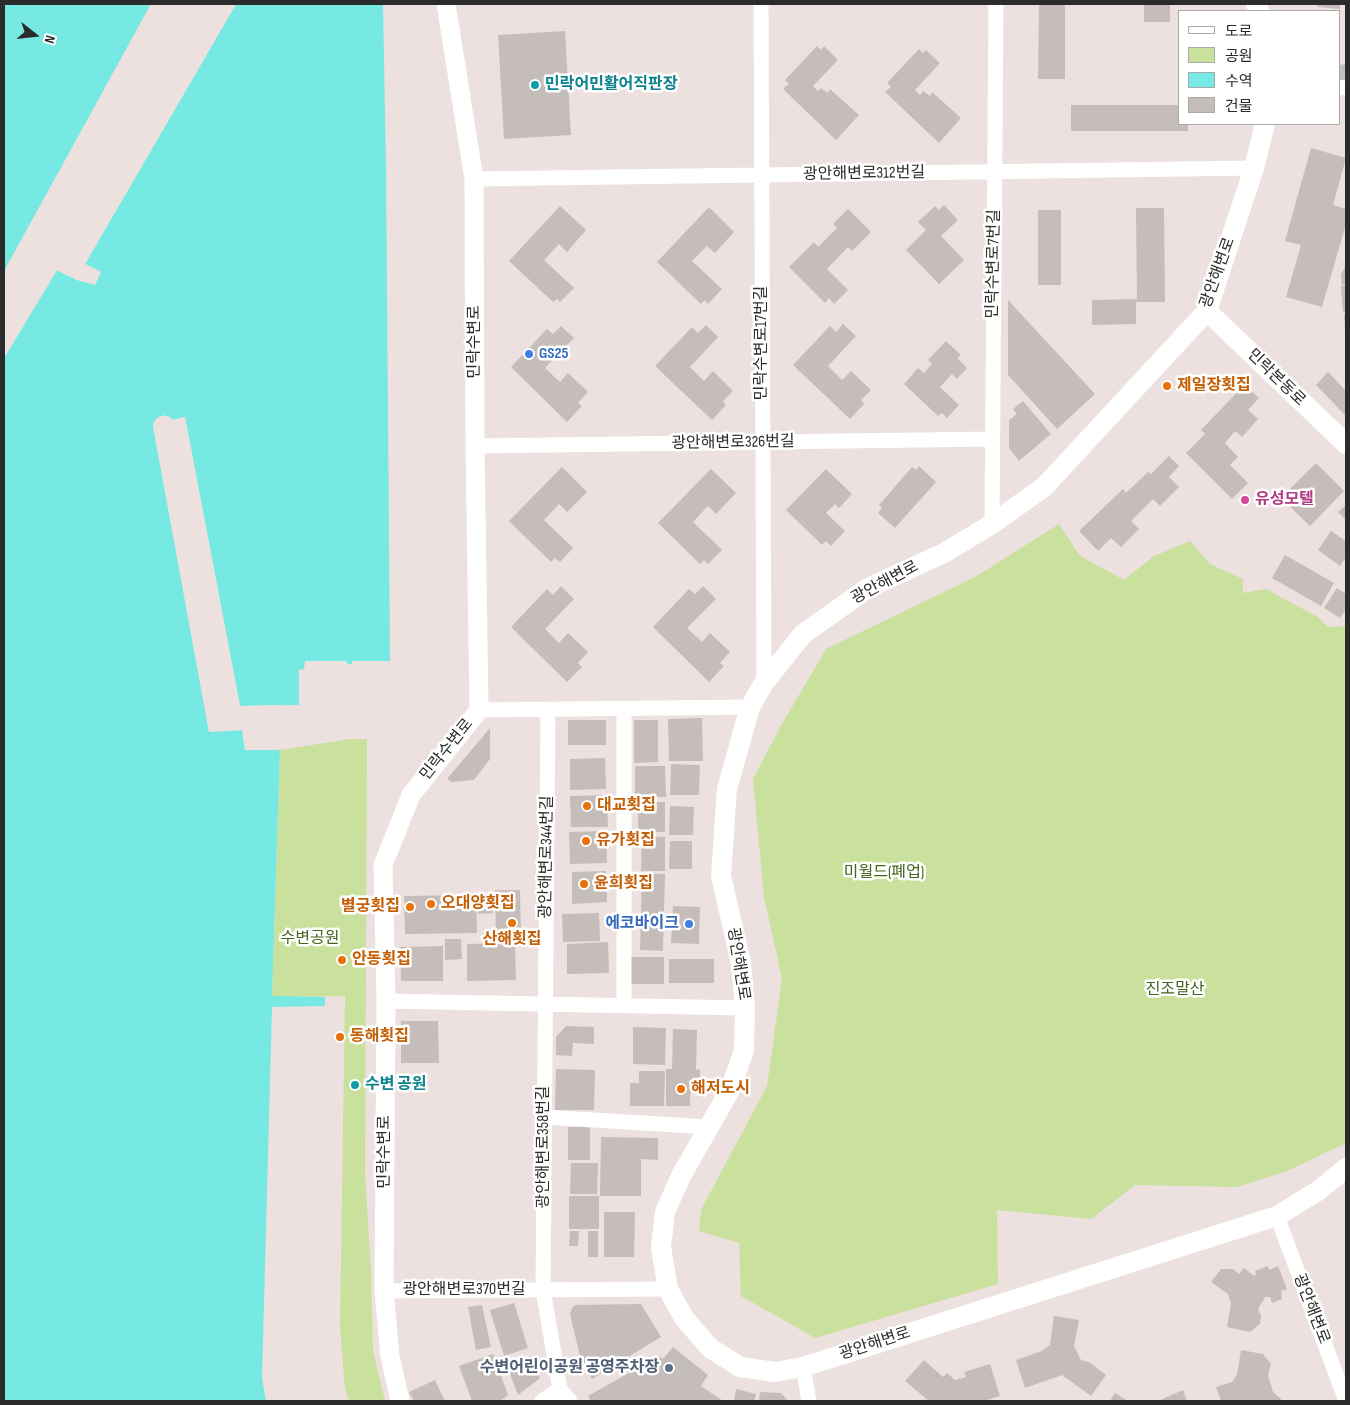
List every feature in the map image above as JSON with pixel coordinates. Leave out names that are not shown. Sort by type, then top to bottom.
[{"type":"main road","name":"광안해변로","points":[[1265,125],[1254,168],[1207,311],[1044,487],[992,524],[944,553],[868,588],[803,634],[764,683],[750,707],[727,789],[721,876],[741,963],[745,1008],[744,1050],[730,1090],[682,1176],[665,1212],[661,1247],[668,1289],[684,1318],[710,1348],[740,1367],[775,1372],[803,1367],[1277,1216],[1318,1191],[1346,1168]]},
{"type":"main road","name":"민락본동로","points":[[1207,311],[1346,444]]},
{"type":"street","name":"민락수변로","points":[[400,1401],[390,1356],[384,1291],[386,1001],[383,865],[411,795],[479,710],[475,446],[474,179],[446,4]]},
{"type":"street","name":"민락수변로17번길","points":[[761,4],[764,683]]},
{"type":"street","name":"민락수변로7번길","points":[[992,524],[996,4]]},
{"type":"street","name":"광안해변로312번길","points":[[474,179],[1254,168]]},
{"type":"street","name":"광안해변로326번길","points":[[475,446],[992,440]]},
{"type":"street","points":[[479,710],[750,707]]},
{"type":"street","points":[[624,709],[624,1005]]},
{"type":"street","name":"광안해변로344번길","points":[[545,1004],[548,710]]},
{"type":"street","points":[[386,1001],[745,1008]]},
{"type":"street","name":"광안해변로358번길","points":[[543,1290],[545,1004]]},
{"type":"street","points":[[544,1117],[709,1127]]},
{"type":"street","name":"광안해변로","points":[[1277,1216],[1346,1401]]},
{"type":"street","name":"광안해변로370번길","points":[[384,1291],[668,1289]]},
{"type":"street","name":"광안해변로370번길","points":[[543,1290],[560,1389]]},
{"type":"street","points":[[803,1367],[809,1401]]},
{"type":"street","points":[[542,1401],[560,1389],[570,1401]]},
{"type":"green space","name":"진조말산","points":[[1059,524],[1080,556],[1124,580],[1154,556],[1190,541],[1210,564],[1243,579],[1243,593],[1266,589],[1318,617],[1328,627],[1346,626],[1346,1143],[1287,1171],[1237,1187],[1135,1185],[1091,1219],[997,1210],[998,1284],[815,1338],[741,1296],[739,1243],[699,1231],[701,1210],[767,1086],[782,979],[764,897],[753,779],[782,724],[826,649],[975,577]]},
{"type":"green space","name":"수변공원","points":[[350,739],[367,739],[365,1175],[371,1270],[373,1351],[385,1401],[349,1401],[345,1389],[340,1326],[345,996],[272,997],[280,750]]},
{"type":"water","points":[[4,4],[151,4],[4,271]]},
{"type":"water","points":[[236,4],[383,4],[390,661],[352,661],[352,664],[347,664],[347,661],[305,661],[304,669],[299,670],[299,705],[240,706],[185,417],[173,420],[164,415],[153,423],[209,731],[243,730],[245,750],[280,750],[272,996],[325,997],[325,1006],[272,1007],[262,1378],[266,1401],[4,1401],[4,358],[57,270],[77,280],[95,284],[101,272],[85,264]]},
{"type":"pier","points":[[151,4],[154,4],[4,274]]},
{"type":"pier","points":[[234,4],[236,4],[85,264],[101,272],[95,285],[77,280],[57,270],[4,358],[4,353],[55,268],[57,267],[93,282],[98,273],[84,266],[83,263]]},
{"type":"pier","points":[[160,416],[168,416],[173,420],[185,417],[240,706],[280,705],[280,708],[240,709],[237,707],[183,420],[173,423],[167,418],[161,418],[157,421],[155,427],[211,729],[243,727],[245,729],[247,747],[280,747],[280,750],[245,750],[242,730],[209,732],[153,427],[155,420]]},
{"type":"building","points":[[1039,4],[1065,4],[1065,79],[1038,79]]},
{"type":"building","points":[[1144,4],[1170,4],[1170,22],[1144,22]]},
{"type":"building","points":[[1318,4],[1340,4],[1340,9],[1318,7]]},
{"type":"building","name":"민락어민활어직판장","points":[[565,31],[571,135],[504,139],[498,35]]},
{"type":"building","points":[[817,46],[821,50],[824,46],[838,60],[813,86],[818,91],[821,88],[828,93],[830,89],[859,115],[836,140],[783,89],[789,84],[785,80]]},
{"type":"building","points":[[919,49],[923,53],[926,50],[940,63],[915,90],[920,95],[923,91],[930,96],[932,92],[961,118],[939,143],[885,92],[891,87],[887,83]]},
{"type":"building","points":[[1346,64],[1346,81],[1340,82],[1340,65]]},
{"type":"building","points":[[1071,105],[1178,105],[1178,125],[1188,125],[1188,131],[1071,131]]},
{"type":"building","points":[[1311,148],[1346,158],[1333,205],[1346,209],[1346,224],[1322,307],[1286,297],[1301,245],[1285,241]]},
{"type":"building","points":[[944,205],[958,220],[941,236],[964,260],[939,284],[906,250],[926,230],[918,222],[935,206],[939,210]]},
{"type":"building","points":[[560,206],[586,230],[567,252],[559,244],[544,260],[574,288],[560,302],[557,299],[553,302],[509,261]]},
{"type":"building","points":[[709,207],[734,232],[715,253],[707,246],[692,261],[722,289],[708,304],[705,300],[701,304],[657,262]]},
{"type":"building","points":[[1136,208],[1164,208],[1165,302],[1136,302],[1136,324],[1092,325],[1092,300],[1137,299]]},
{"type":"building","points":[[848,209],[871,232],[852,251],[848,247],[827,269],[848,290],[834,304],[829,298],[825,303],[789,267],[814,242],[818,247],[837,228],[833,224]]},
{"type":"building","points":[[1038,210],[1061,210],[1061,285],[1038,285]]},
{"type":"building","points":[[1346,264],[1346,284],[1342,285],[1341,275]]},
{"type":"building","points":[[1341,286],[1346,286],[1346,311],[1343,312]]},
{"type":"building","points":[[1008,300],[1095,394],[1057,429],[1008,375]]},
{"type":"building","points":[[1346,314],[1346,332],[1345,332],[1344,315]]},
{"type":"building","points":[[843,324],[856,336],[828,366],[842,380],[851,371],[871,390],[861,400],[864,404],[850,419],[793,365],[830,326],[836,332]]},
{"type":"building","points":[[706,325],[718,337],[690,367],[704,381],[713,371],[733,391],[723,401],[726,405],[712,420],[655,366],[692,327],[698,333]]},
{"type":"building","points":[[561,326],[574,338],[545,368],[560,382],[568,373],[588,392],[578,403],[582,406],[567,422],[511,367],[547,329],[553,334]]},
{"type":"building","points":[[946,341],[961,355],[957,358],[967,368],[957,379],[952,374],[940,387],[959,405],[947,418],[942,413],[938,416],[904,384],[918,368],[924,373],[932,364],[928,360]]},
{"type":"building","points":[[1328,372],[1346,391],[1346,416],[1316,385]]},
{"type":"building","points":[[1244,385],[1259,398],[1248,410],[1258,419],[1242,437],[1235,431],[1225,443],[1238,457],[1230,465],[1248,483],[1232,499],[1186,453],[1205,434],[1201,430]]},
{"type":"building","points":[[1023,401],[1051,434],[1019,461],[1009,448],[1009,420],[1017,414],[1013,409]]},
{"type":"building","points":[[1169,456],[1179,466],[1169,477],[1179,487],[1160,506],[1153,499],[1131,521],[1139,529],[1121,547],[1111,538],[1098,551],[1079,531],[1123,489],[1126,493],[1148,472],[1151,474]]},
{"type":"building","points":[[1316,463],[1344,491],[1310,526],[1281,498]]},
{"type":"building","points":[[919,466],[936,482],[895,528],[878,513],[882,508],[879,505],[912,467],[916,470]]},
{"type":"building","points":[[562,467],[587,492],[567,512],[559,504],[544,520],[573,548],[560,562],[555,558],[551,562],[509,521]]},
{"type":"building","points":[[711,469],[736,493],[716,514],[708,506],[693,522],[722,550],[708,564],[704,560],[700,564],[658,523]]},
{"type":"building","points":[[826,469],[852,494],[839,508],[835,504],[826,513],[845,531],[831,546],[826,541],[822,545],[786,510]]},
{"type":"building","points":[[1346,505],[1346,520],[1338,512]]},
{"type":"building","points":[[1331,531],[1346,541],[1346,557],[1340,566],[1318,550]]},
{"type":"building","points":[[1285,555],[1334,583],[1321,606],[1272,578]]},
{"type":"building","points":[[561,586],[574,599],[545,629],[559,643],[568,633],[588,652],[578,663],[582,667],[567,682],[511,627],[547,589],[553,595]]},
{"type":"building","points":[[703,586],[716,599],[687,628],[702,642],[710,633],[730,652],[720,663],[724,666],[709,682],[653,627],[689,589],[695,594]]},
{"type":"building","points":[[1337,588],[1346,594],[1346,609],[1340,618],[1324,608]]},
{"type":"building","points":[[702,718],[703,761],[669,761],[668,719]]},
{"type":"building","points":[[568,720],[606,720],[606,745],[568,745]]},
{"type":"building","points":[[634,720],[658,720],[658,762],[634,763]]},
{"type":"building","points":[[490,728],[490,759],[474,780],[452,782],[447,779]]},
{"type":"building","points":[[605,758],[606,789],[570,790],[570,759]]},
{"type":"building","points":[[671,764],[700,765],[699,795],[670,795]]},
{"type":"building","points":[[635,766],[665,766],[666,797],[635,797]]},
{"type":"building","points":[[607,795],[608,827],[571,827],[570,796]]},
{"type":"building","points":[[638,802],[665,802],[665,832],[638,832]]},
{"type":"building","points":[[670,806],[694,807],[693,835],[669,835]]},
{"type":"building","points":[[606,831],[607,863],[570,864],[569,832]]},
{"type":"building","points":[[642,836],[665,837],[665,871],[641,871]]},
{"type":"building","points":[[670,841],[692,841],[692,869],[669,869]]},
{"type":"building","points":[[606,871],[607,902],[572,904],[572,872]]},
{"type":"building","points":[[642,873],[665,874],[663,951],[640,950]]},
{"type":"building","points":[[495,890],[520,890],[521,938],[496,939]]},
{"type":"building","points":[[476,895],[477,933],[405,934],[404,896]]},
{"type":"building","points":[[477,896],[492,896],[493,913],[478,914]]},
{"type":"building","points":[[673,906],[700,907],[699,944],[671,943]]},
{"type":"building","points":[[599,913],[600,941],[563,942],[562,914]]},
{"type":"building","points":[[445,939],[461,939],[462,959],[445,960]]},
{"type":"building","points":[[608,942],[609,973],[567,974],[567,944]]},
{"type":"building","points":[[515,943],[516,980],[467,981],[467,944]]},
{"type":"building","points":[[443,946],[443,981],[401,981],[400,947]]},
{"type":"building","points":[[631,957],[664,957],[664,984],[631,984]]},
{"type":"building","points":[[669,959],[714,959],[714,983],[669,983]]},
{"type":"building","points":[[401,1021],[438,1021],[439,1063],[401,1063]]},
{"type":"building","points":[[566,1026],[594,1027],[594,1044],[573,1043],[572,1056],[556,1055],[556,1037]]},
{"type":"building","points":[[633,1027],[666,1028],[665,1065],[633,1064]]},
{"type":"building","points":[[673,1029],[697,1030],[696,1070],[700,1069],[700,1078],[698,1086],[690,1094],[690,1106],[666,1106],[666,1069],[672,1069]]},
{"type":"building","points":[[556,1069],[595,1070],[594,1110],[555,1110]]},
{"type":"building","points":[[639,1071],[665,1071],[664,1106],[630,1106],[630,1083],[639,1083]]},
{"type":"building","points":[[568,1127],[590,1127],[590,1160],[568,1160]]},
{"type":"building","points":[[601,1137],[658,1138],[658,1160],[641,1159],[641,1196],[600,1196]]},
{"type":"building","points":[[571,1163],[598,1163],[597,1194],[570,1194]]},
{"type":"building","points":[[569,1196],[599,1196],[599,1229],[569,1229]]},
{"type":"building","points":[[604,1212],[635,1212],[634,1257],[604,1257]]},
{"type":"building","points":[[570,1231],[579,1231],[578,1246],[569,1246]]},
{"type":"building","points":[[588,1231],[598,1231],[598,1257],[588,1257]]},
{"type":"building","points":[[1268,1266],[1269,1270],[1278,1266],[1287,1289],[1281,1291],[1282,1299],[1272,1303],[1270,1297],[1265,1297],[1258,1309],[1261,1316],[1260,1324],[1250,1332],[1227,1327],[1231,1303],[1228,1294],[1211,1282],[1221,1269],[1233,1269],[1239,1274],[1244,1268],[1254,1276],[1256,1275],[1255,1271]]},
{"type":"building","points":[[514,1303],[528,1348],[504,1356],[490,1310]]},
{"type":"building","points":[[641,1304],[661,1337],[592,1379],[581,1360],[570,1314],[572,1308],[575,1305]]},
{"type":"building","points":[[482,1305],[491,1347],[476,1350],[468,1307]]},
{"type":"building","points":[[1054,1316],[1079,1320],[1074,1346],[1081,1360],[1089,1362],[1106,1375],[1091,1396],[1062,1375],[1025,1388],[1016,1360],[1042,1351],[1050,1345]]},
{"type":"building","name":"수변어린이공원 공영주차장","points":[[673,1347],[708,1375],[701,1386],[723,1401],[591,1401],[588,1396],[659,1356],[663,1359]]},
{"type":"building","points":[[1241,1350],[1263,1354],[1271,1364],[1268,1375],[1273,1392],[1283,1401],[1221,1401],[1216,1387],[1232,1382],[1237,1375]]},
{"type":"building","points":[[493,1354],[508,1395],[500,1401],[472,1401],[459,1366]]},
{"type":"building","points":[[531,1356],[540,1378],[518,1395],[507,1366]]},
{"type":"building","points":[[924,1360],[943,1377],[947,1373],[955,1380],[966,1377],[964,1372],[990,1364],[1000,1396],[984,1401],[929,1401],[905,1381]]},
{"type":"building","points":[[435,1380],[445,1401],[414,1401],[409,1392]]},
{"type":"building","points":[[736,1389],[756,1394],[754,1401],[734,1401]]},
{"type":"building","points":[[1183,1390],[1187,1401],[1158,1401]]},
{"type":"building","points":[[760,1392],[781,1393],[788,1401],[759,1401]]},
{"type":"building","points":[[1115,1393],[1128,1401],[1110,1401]]},
{"type":"place","name":"민락어민활어직판장","points":[[535,85]]},
{"type":"place","name":"GS25","points":[[529,354]]},
{"type":"place","name":"제일장횟집","points":[[1167,386]]},
{"type":"place","name":"유성모텔","points":[[1245,500]]},
{"type":"place","name":"대교횟집","points":[[587,806]]},
{"type":"place","name":"유가횟집","points":[[586,841]]},
{"type":"place","name":"윤희횟집","points":[[584,884]]},
{"type":"place","name":"오대양횟집","points":[[431,904]]},
{"type":"place","name":"별궁횟집","points":[[410,907]]},
{"type":"place","name":"산해횟집","points":[[512,923]]},
{"type":"place","name":"에코바이크","points":[[689,924]]},
{"type":"place","name":"안동횟집","points":[[342,960]]},
{"type":"place","name":"동해횟집","points":[[340,1037]]},
{"type":"place","name":"수변 공원","points":[[355,1085]]},
{"type":"place","name":"해저도시","points":[[681,1089]]},
{"type":"place","name":"수변어린이공원 공영주차장","points":[[669,1368]]},
{"type":"park label","name":"미월드(폐업)","points":[[884,873]]}]
